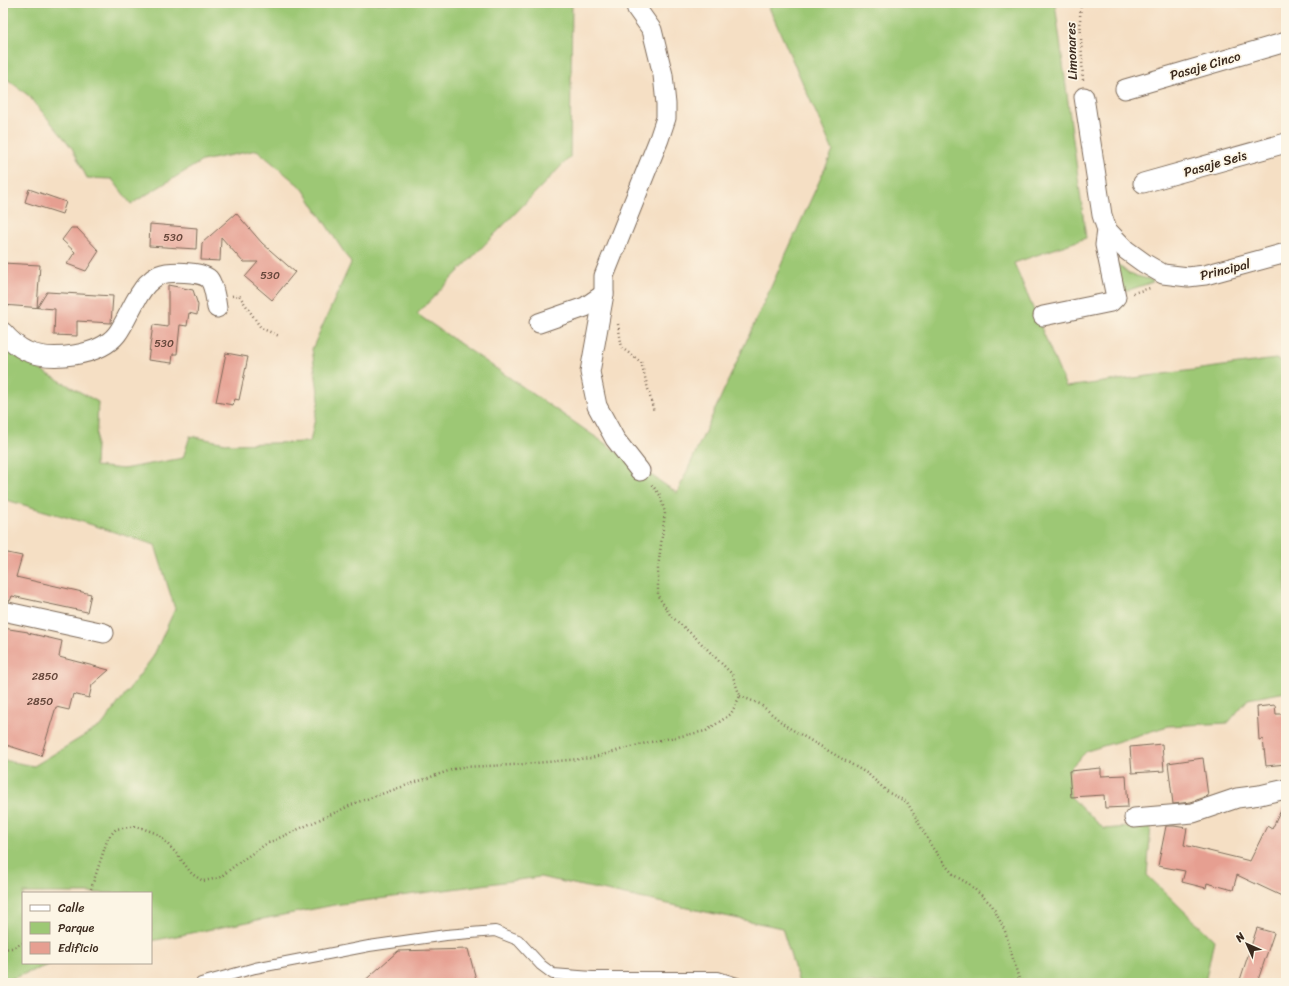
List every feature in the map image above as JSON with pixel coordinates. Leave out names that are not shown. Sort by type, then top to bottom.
[{"type":"street","points":[[636,3],[637,9],[652,30],[663,75],[666,118],[604,276],[604,294],[590,372],[597,406],[615,439],[640,471]]},
{"type":"street","name":"Pasaje Cinco","points":[[1125,89],[1286,42]]},
{"type":"street","name":"Principal","points":[[1084,97],[1102,215],[1107,230],[1126,250],[1163,274],[1188,278],[1205,275],[1286,253]]},
{"type":"street","name":"Pasaje Seis","points":[[1143,183],[1286,143]]},
{"type":"street","name":"Principal","points":[[1043,316],[1111,302],[1116,297],[1105,245],[1107,230]]},
{"type":"street","points":[[3,332],[8,338],[26,350],[43,356],[64,356],[86,352],[103,344],[116,335],[146,285],[157,276],[165,274],[187,273],[202,275],[209,279],[214,292],[224,302]]},
{"type":"street","points":[[539,323],[585,307],[604,294]]},
{"type":"street","points":[[3,611],[104,633]]},
{"type":"street","points":[[1134,818],[1193,813],[1237,798],[1260,795],[1286,789]]},
{"type":"lane","points":[[201,983],[255,968],[369,946],[446,935],[495,931],[518,940],[541,965],[553,974],[617,980],[718,977],[737,983]]},
{"type":"path","name":"Limonares","points":[[1081,3],[1080,17],[1084,97]]},
{"type":"path","points":[[224,302],[239,295],[261,328],[279,336]]},
{"type":"path","points":[[617,320],[622,348],[641,362],[654,412]]},
{"type":"path","points":[[91,892],[108,838],[116,829],[136,826],[158,834],[192,874],[203,881],[219,878],[266,844],[358,802],[460,767],[513,766],[591,758],[646,743],[706,731],[731,714],[740,696],[732,674],[696,638],[671,616],[658,596],[658,568],[665,513],[660,495],[640,471]]},
{"type":"path","points":[[740,696],[760,704],[786,726],[868,774],[890,792],[907,802],[932,847],[947,867],[955,876],[969,884],[992,905],[1005,931],[1020,983]]},
{"type":"path","points":[[3,949],[12,948],[22,943]]},
{"type":"green space","points":[[3,3],[572,3],[570,157],[417,314],[677,493],[833,151],[767,3],[1055,3],[1086,238],[1014,263],[1066,387],[1276,359],[1286,364],[1286,692],[1248,699],[1228,723],[1168,726],[1087,751],[1070,768],[1071,797],[1104,829],[1151,825],[1147,875],[1214,940],[1205,983],[799,983],[782,928],[540,877],[334,905],[152,941],[152,892],[22,892],[22,964],[50,964],[3,982],[3,760],[34,766],[102,725],[153,657],[175,609],[155,545],[3,499],[3,349],[98,402],[95,466],[123,469],[183,458],[190,436],[231,444],[310,442],[319,399],[312,349],[351,263],[303,189],[257,150],[202,161],[131,204],[112,179],[87,178],[72,148],[29,96],[3,76]]},
{"type":"green space","points":[[1109,257],[1129,274],[1152,280],[1153,282],[1123,292]]},
{"type":"building","points":[[29,189],[66,202],[62,214],[25,202]]},
{"type":"building","points":[[236,213],[262,243],[295,272],[272,300],[245,277],[258,262],[243,262],[221,237],[220,261],[201,260],[202,243]]},
{"type":"building","points":[[150,224],[197,228],[196,249],[149,246]]},
{"type":"building","points":[[71,228],[77,228],[99,251],[86,271],[67,264],[75,252],[62,240]]},
{"type":"building","points":[[3,263],[40,265],[37,308],[3,305]]},
{"type":"building","points":[[168,285],[193,290],[198,305],[197,315],[189,313],[187,326],[180,325],[177,354],[173,354],[172,363],[148,360],[153,325],[168,327]]},
{"type":"building","points":[[47,292],[113,296],[111,323],[77,321],[77,336],[54,335],[55,309],[37,308]]},
{"type":"building","points":[[226,353],[248,357],[239,400],[235,399],[233,405],[216,402]]},
{"type":"building","points":[[3,552],[22,556],[16,577],[91,594],[87,612],[12,596],[10,601],[3,600]]},
{"type":"building","points":[[3,628],[28,632],[62,641],[59,657],[109,670],[92,685],[89,698],[73,694],[69,710],[56,707],[41,756],[3,744]]},
{"type":"building","points":[[1275,705],[1276,714],[1286,714],[1286,764],[1266,766],[1263,739],[1259,740],[1257,707]]},
{"type":"building","points":[[1162,744],[1164,771],[1132,773],[1130,747]]},
{"type":"building","points":[[1203,758],[1208,796],[1191,802],[1173,804],[1168,763]]},
{"type":"building","points":[[1101,768],[1101,776],[1126,775],[1128,807],[1105,808],[1104,795],[1071,797],[1069,771]]},
{"type":"building","points":[[1286,800],[1286,898],[1237,875],[1233,890],[1207,883],[1206,888],[1182,882],[1185,871],[1158,866],[1166,826],[1187,828],[1184,845],[1250,861],[1267,826],[1272,829]]},
{"type":"building","points":[[1257,928],[1274,933],[1257,983],[1239,983]]},
{"type":"building","points":[[468,949],[477,983],[362,983],[398,951]]}]
